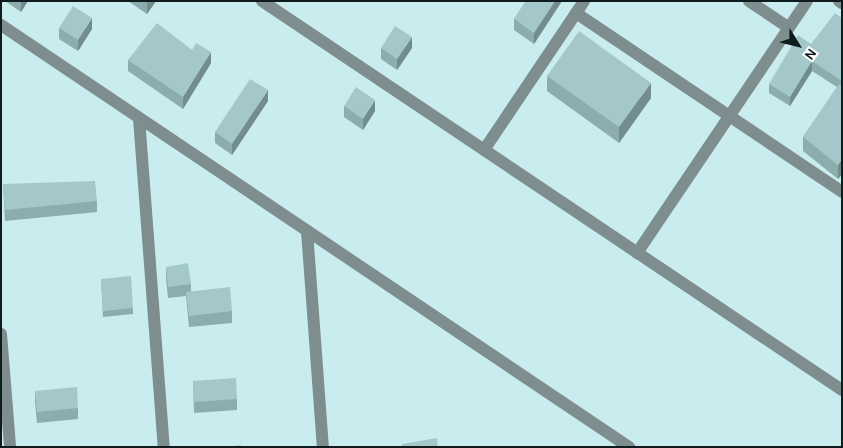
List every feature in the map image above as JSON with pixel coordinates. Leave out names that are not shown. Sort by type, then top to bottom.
[{"type":"street","points":[[262,1],[842,390]]},
{"type":"street","points":[[484,150],[584,1]]},
{"type":"street","points":[[749,1],[789,28]]},
{"type":"street","points":[[637,253],[807,1]]},
{"type":"street","points":[[576,13],[842,192]]},
{"type":"street","points":[[1,25],[629,447]]},
{"type":"street","points":[[139,118],[164,447]]},
{"type":"street","points":[[307,231],[323,447]]},
{"type":"street","points":[[1,334],[10,447]]},
{"type":"building","points":[[526,1],[555,1],[534,33],[514,19]]},
{"type":"building","points":[[73,6],[92,18],[78,40],[59,28]]},
{"type":"building","points":[[835,13],[842,18],[842,81],[812,61],[790,97],[769,84],[798,35],[811,44]]},
{"type":"building","points":[[157,23],[192,50],[196,43],[211,52],[183,97],[128,60]]},
{"type":"building","points":[[395,26],[412,37],[397,59],[381,48]]},
{"type":"building","points":[[579,31],[651,83],[619,127],[547,76]]},
{"type":"building","points":[[250,79],[268,90],[232,144],[215,132]]},
{"type":"building","points":[[839,84],[842,86],[842,159],[838,165],[803,137]]},
{"type":"building","points":[[356,87],[375,100],[363,119],[344,106]]},
{"type":"building","points":[[95,181],[97,201],[5,210],[3,184]]},
{"type":"building","points":[[188,263],[191,284],[168,287],[166,267]]},
{"type":"building","points":[[131,276],[133,308],[103,311],[101,279]]},
{"type":"building","points":[[230,287],[232,311],[189,316],[186,292]]},
{"type":"building","points":[[236,378],[237,399],[194,402],[193,381]]},
{"type":"building","points":[[77,387],[78,408],[37,412],[35,391]]},
{"type":"building","points":[[437,438],[438,447],[402,447],[402,444]]}]
